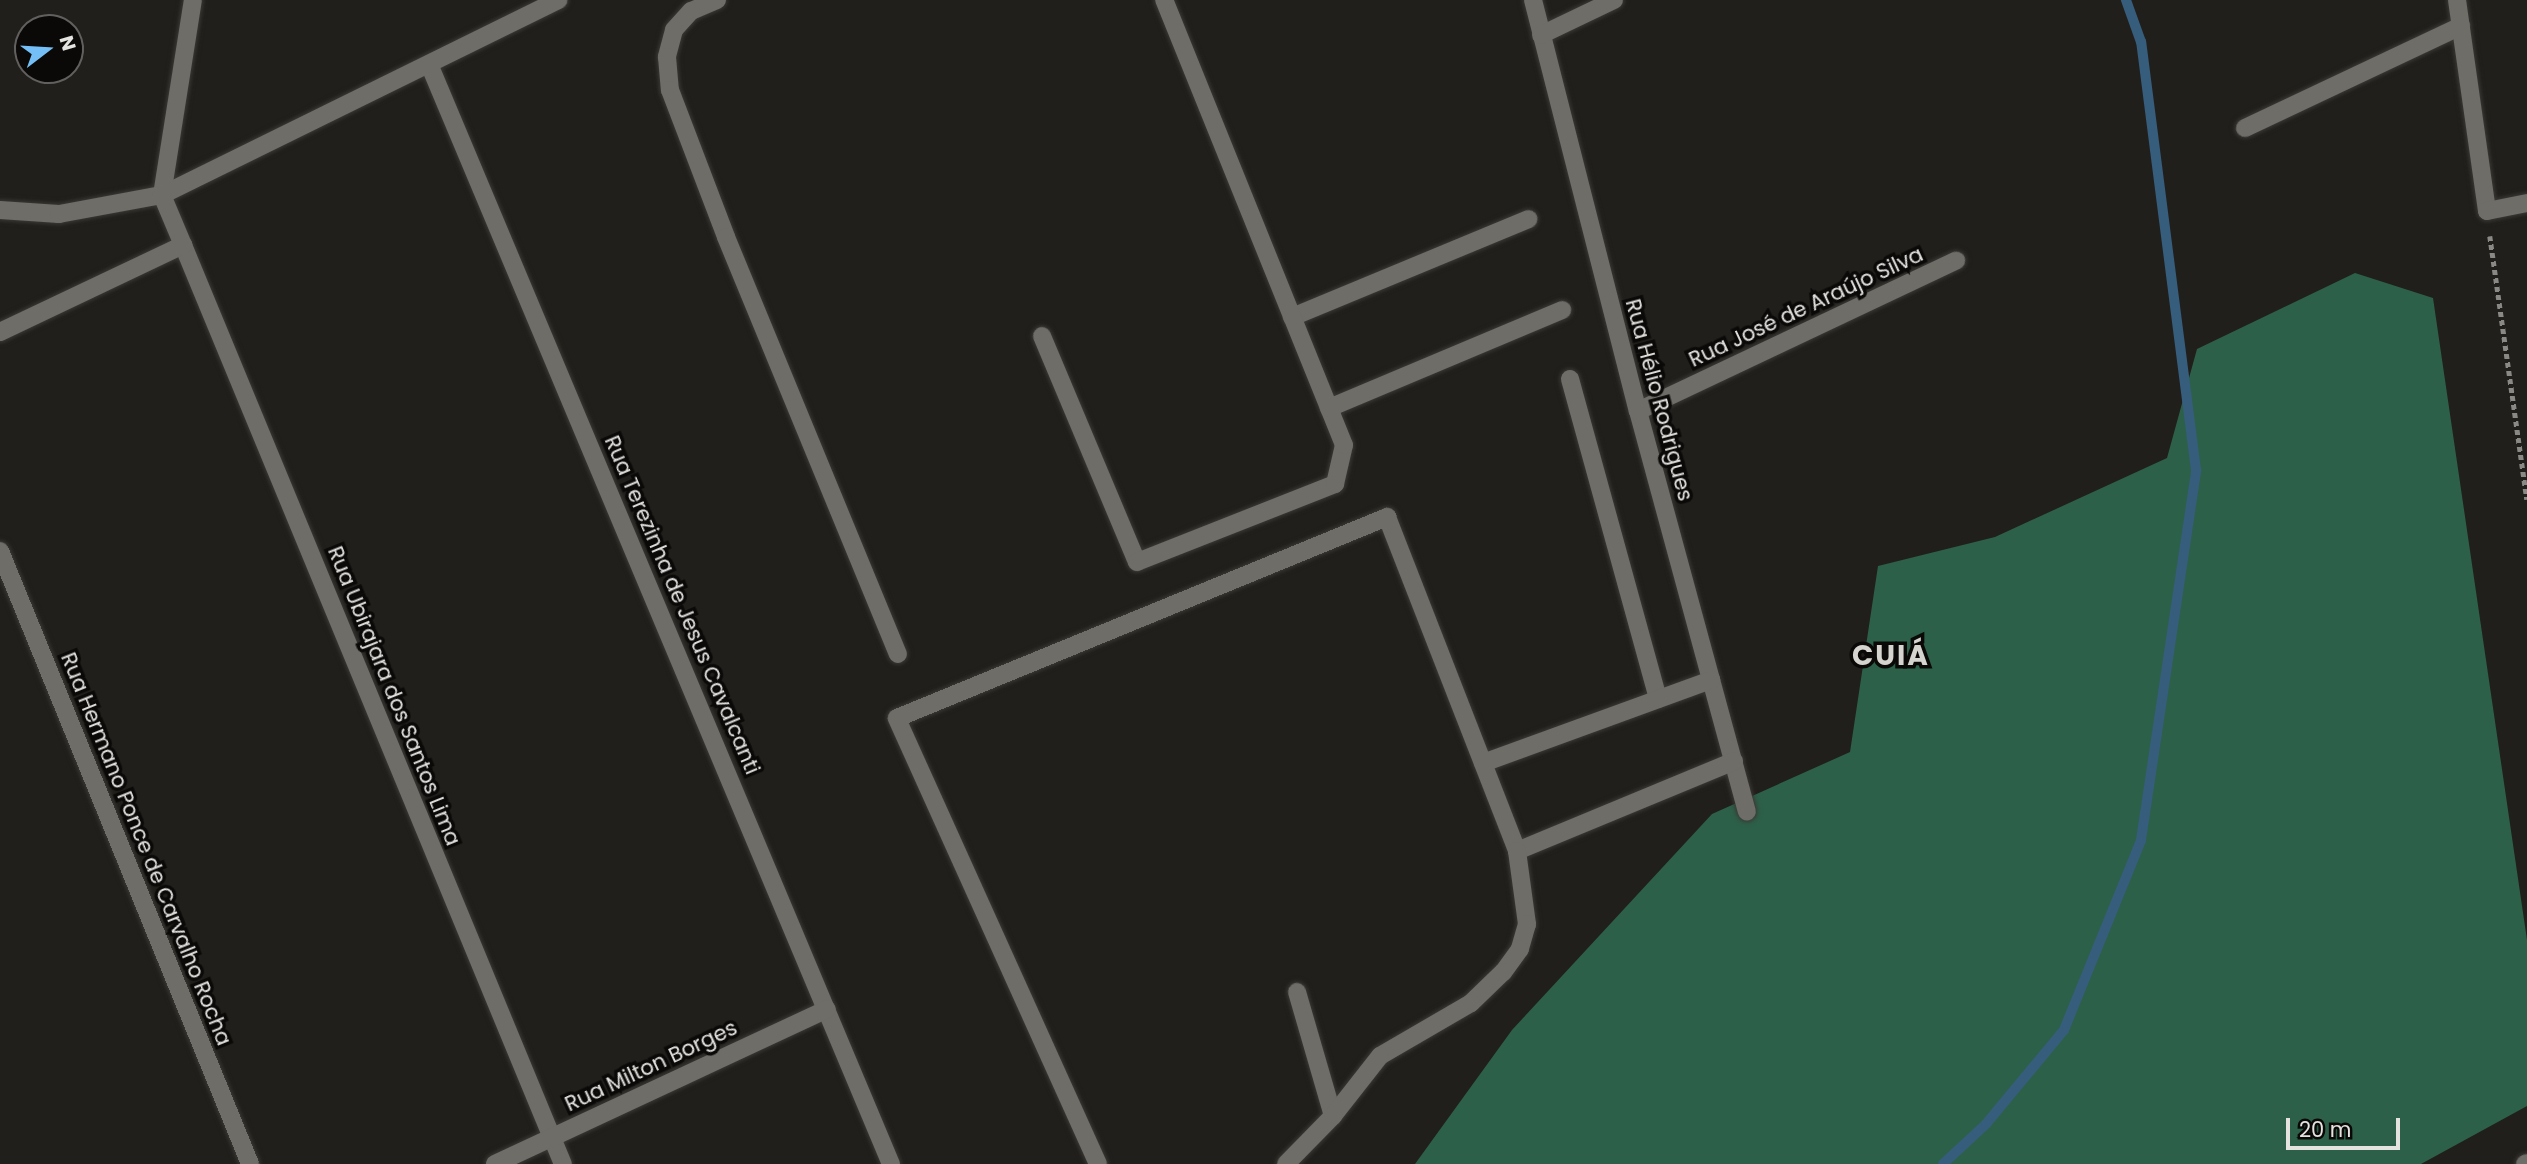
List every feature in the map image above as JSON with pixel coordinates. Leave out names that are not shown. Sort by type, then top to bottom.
[{"type":"street","points":[[162,195],[193,0]]},
{"type":"street","points":[[0,210],[59,214],[162,195],[559,0]]},
{"type":"street","points":[[717,0],[691,11],[674,30],[667,57],[670,90],[726,237],[898,654]]},
{"type":"street","points":[[1042,336],[1137,562],[1335,484],[1344,445],[1164,0]]},
{"type":"street","name":"Rua Hélio Rodrigues","points":[[1533,0],[1638,411],[1747,811]]},
{"type":"street","points":[[1541,35],[1614,0]]},
{"type":"street","points":[[2457,0],[2487,211],[2527,203]]},
{"type":"street","points":[[2245,128],[2461,26]]},
{"type":"street","name":"Rua Terezinha de Jesus Cavalcanti","points":[[429,64],[891,1164]]},
{"type":"street","name":"Rua Ubirajara dos Santos Lima","points":[[162,195],[563,1164]]},
{"type":"street","points":[[1292,317],[1528,219]]},
{"type":"street","points":[[0,331],[183,246]]},
{"type":"street","name":"Rua José de Araújo Silva","points":[[1638,411],[1956,261]]},
{"type":"street","points":[[1329,408],[1562,310]]},
{"type":"street","points":[[1570,379],[1658,699]]},
{"type":"street","points":[[1098,1164],[897,718],[1387,517],[1517,851],[1527,924],[1520,949],[1503,972],[1471,1003],[1380,1056],[1333,1116],[1286,1164]]},
{"type":"street","name":"Rua Hermano Ponce de Carvalho Rocha","points":[[0,551],[250,1164]]},
{"type":"street","points":[[1483,763],[1712,680]]},
{"type":"street","points":[[1517,851],[1734,761]]},
{"type":"street","points":[[1297,992],[1333,1116]]},
{"type":"street","name":"Rua Milton Borges","points":[[495,1164],[827,1009]]},
{"type":"path","points":[[2487,211],[2527,499]]},
{"type":"green space","points":[[2355,273],[2433,298],[2527,940],[2527,1106],[2421,1164],[1415,1164],[1512,1030],[1712,814],[1850,752],[1878,566],[1995,537],[2167,458],[2197,349]]},
{"type":"waterway","points":[[1943,1164],[1986,1124],[2064,1030],[2141,840],[2196,470],[2141,42],[2126,0]]},
{"type":"district","name":"CUIÁ","points":[[1891,656]]}]
